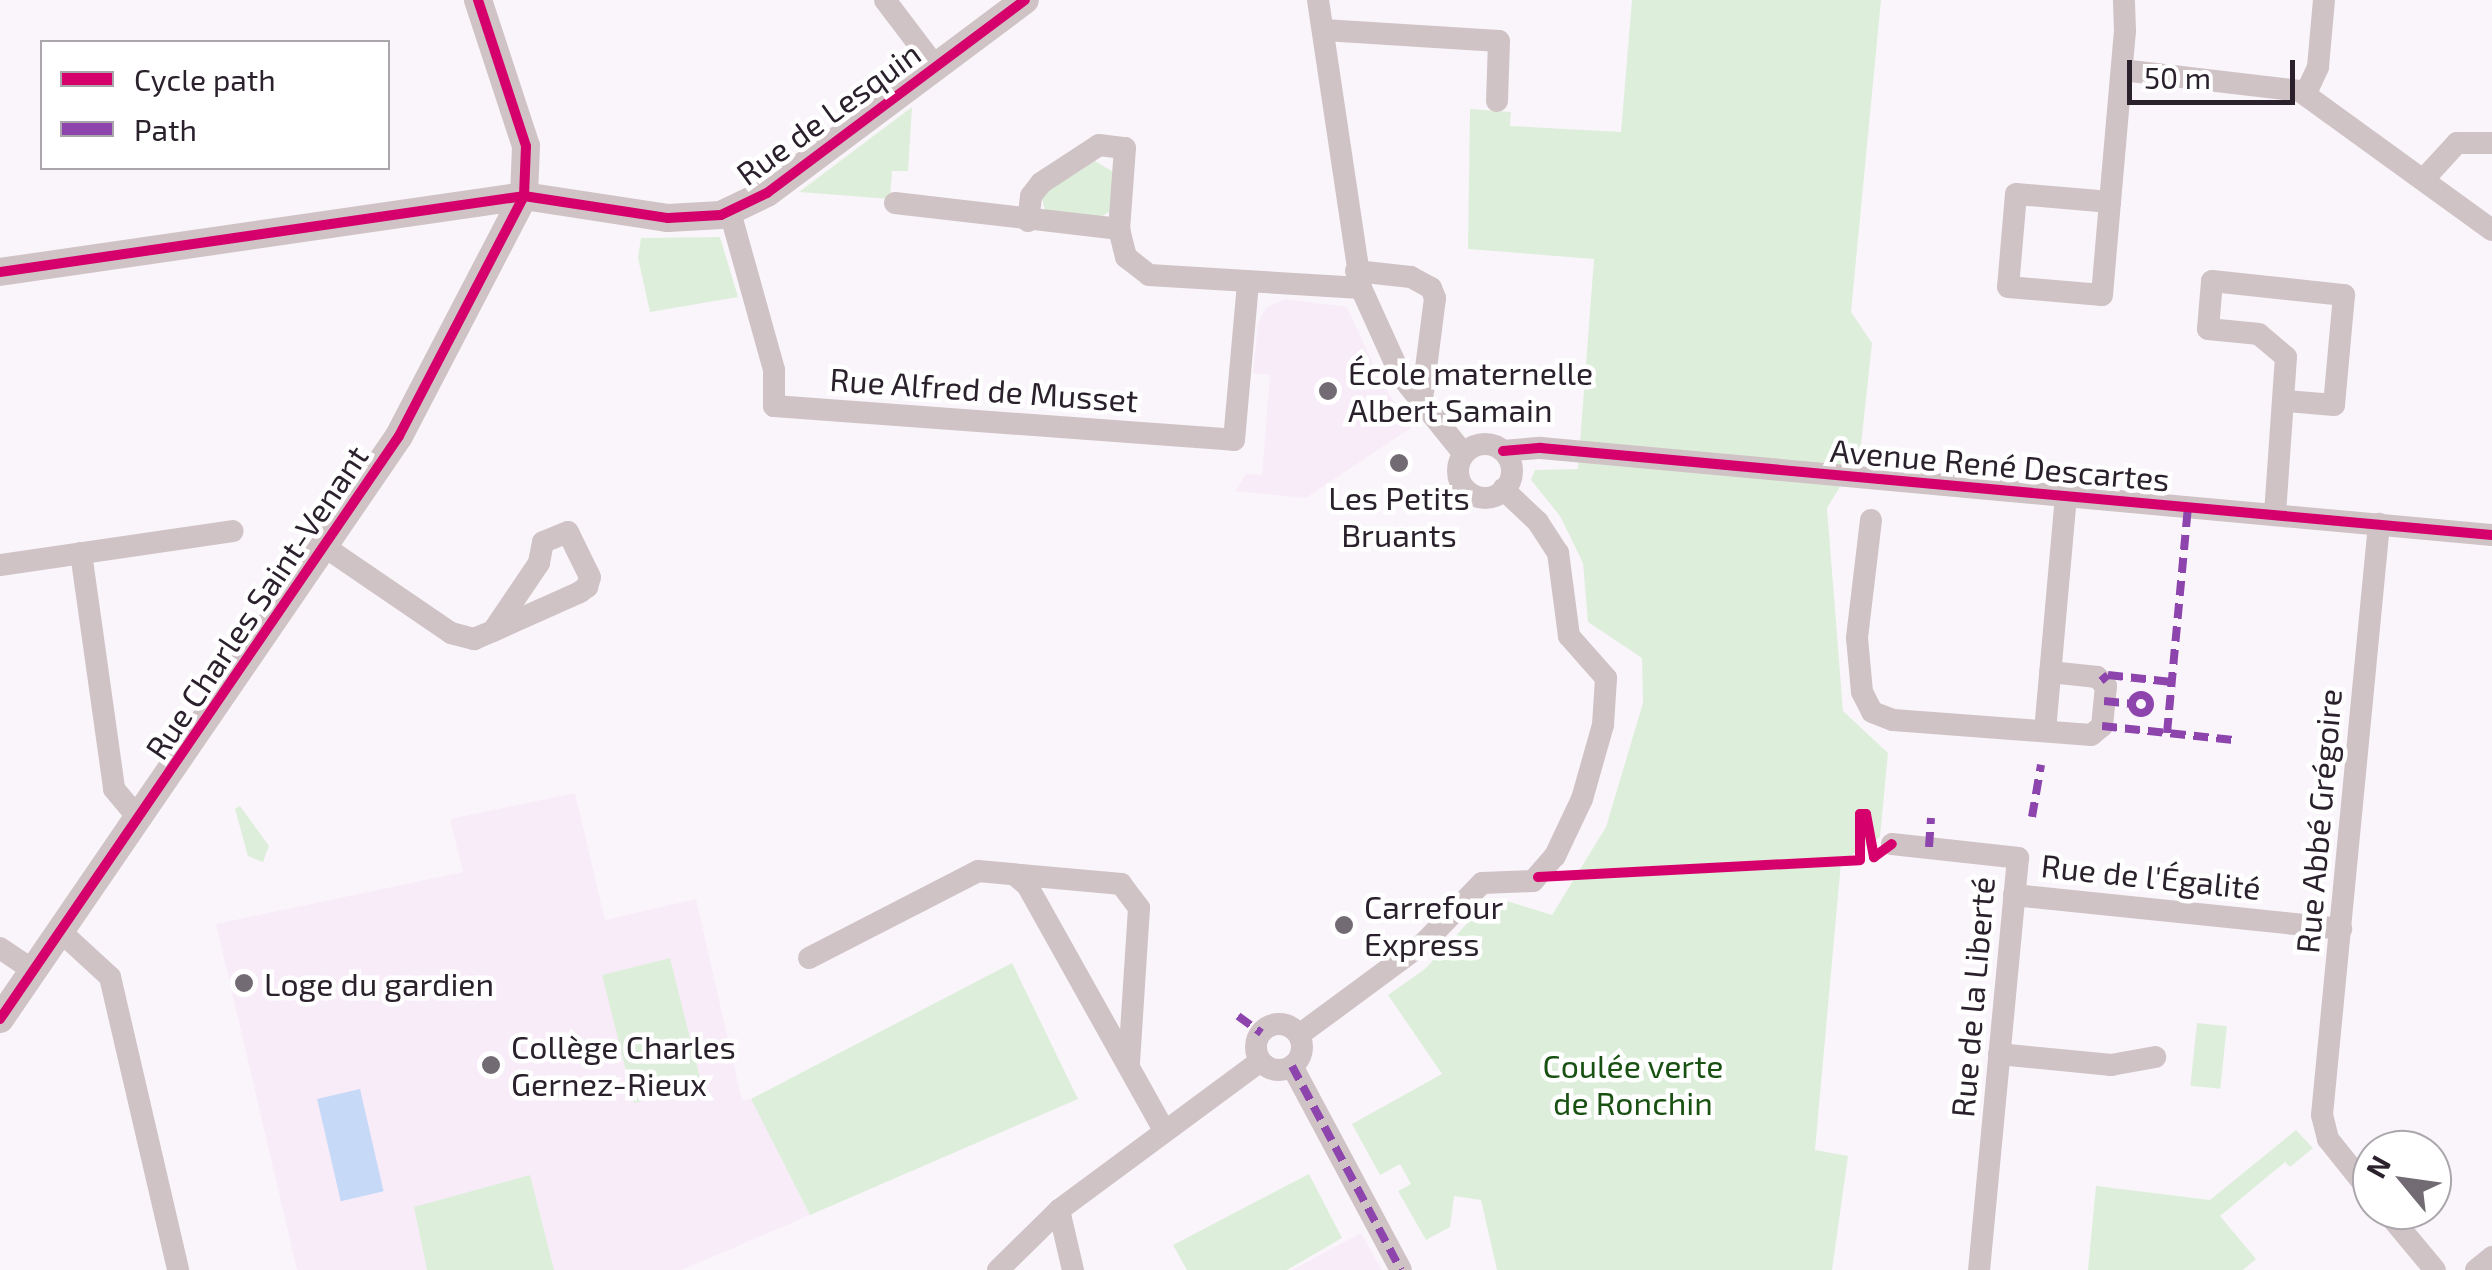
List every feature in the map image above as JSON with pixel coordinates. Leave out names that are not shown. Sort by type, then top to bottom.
[{"type":"street","points":[[478,0],[526,146],[524,196]]},
{"type":"street","points":[[885,0],[934,66]]},
{"type":"street","name":"Rue de Lesquin","points":[[0,272],[524,196],[668,218],[730,212],[767,193],[1025,0]]},
{"type":"street","points":[[1318,0],[1359,280],[1388,354],[1421,407],[1464,454]]},
{"type":"street","points":[[2110,202],[2016,194],[2008,287],[2102,295],[2122,70],[2124,0]]},
{"type":"street","points":[[2306,94],[2318,67],[2324,0]]},
{"type":"street","points":[[1324,30],[1500,41],[1496,101]]},
{"type":"street","points":[[2122,70],[2306,94],[2492,230]]},
{"type":"street","points":[[2424,179],[2457,143],[2492,143]]},
{"type":"street","points":[[1028,221],[1036,188],[1099,145],[1125,148],[1120,229],[1126,257],[1149,275],[1248,283],[1411,277],[1435,298],[1421,407]]},
{"type":"street","name":"Rue Charles Saint-Venant","points":[[0,1019],[399,436],[524,196]]},
{"type":"street","points":[[894,204],[1120,229]]},
{"type":"street","name":"Rue Alfred de Musset","points":[[730,212],[774,370],[774,406],[1234,440],[1248,283]]},
{"type":"street","points":[[2275,514],[2289,368],[2271,338],[2208,329],[2212,281],[2344,295],[2334,405],[2286,401]]},
{"type":"street","points":[[1483,444],[1503,452],[1512,470],[1504,489],[1483,498],[1467,491],[1458,471],[1464,454],[1483,444]]},
{"type":"street","name":"Avenue René Descartes","points":[[1503,452],[1541,448],[2492,534]]},
{"type":"street","points":[[1299,1034],[1424,943],[1482,883],[1534,881],[1554,856],[1582,799],[1603,725],[1606,678],[1569,636],[1558,553],[1538,522],[1504,489]]},
{"type":"street","points":[[2044,731],[2066,495]]},
{"type":"street","points":[[1871,520],[1857,638],[1866,704],[1882,717],[2091,736],[2102,726],[2106,686],[2097,676],[2050,672]]},
{"type":"street","name":"Rue Abbé Grégoire","points":[[2352,1170],[2332,1146],[2323,1124],[2379,524]]},
{"type":"street","points":[[0,565],[233,530]]},
{"type":"street","points":[[326,547],[460,638],[493,631],[587,587],[590,577],[568,532],[543,542],[541,558],[493,631]]},
{"type":"street","points":[[81,553],[114,788],[139,819]]},
{"type":"street","name":"Rue de la Liberté","points":[[1892,844],[2018,858],[1978,1270]]},
{"type":"street","points":[[809,958],[978,871],[1106,880],[1135,894],[1128,1063]]},
{"type":"street","points":[[1015,875],[1027,885],[1164,1130]]},
{"type":"street","name":"Rue de l'Égalité","points":[[2014,895],[2341,929]]},
{"type":"street","points":[[60,931],[110,977],[178,1270]]},
{"type":"street","points":[[0,948],[33,970]]},
{"type":"street","points":[[1286,1024],[1299,1034],[1301,1054],[1292,1066],[1277,1070],[1260,1061],[1256,1043],[1267,1027],[1286,1024]]},
{"type":"street","points":[[1999,1054],[2111,1065],[2155,1057]]},
{"type":"street","points":[[998,1270],[1058,1210],[1260,1061]]},
{"type":"street","points":[[1292,1066],[1401,1270]]},
{"type":"street","points":[[1058,1210],[1072,1270]]},
{"type":"street","points":[[2402,1230],[2435,1270]]},
{"type":"street","points":[[2476,1270],[2492,1258]]},
{"type":"shaded area","name":"École maternelle Albert Samain","points":[[1285,299],[1347,307],[1381,381],[1411,428],[1306,498],[1235,491],[1246,474],[1262,475],[1270,375],[1253,373],[1258,323],[1266,308]]},
{"type":"shaded area","name":"Collège Charles Gernez-Rieux","points":[[575,793],[605,920],[696,899],[742,1101],[751,1099],[810,1215],[682,1270],[297,1270],[216,924],[463,872],[450,819]]},
{"type":"shaded area","points":[[1361,1233],[1382,1270],[1292,1270]]},
{"type":"green space","name":"Coulée verte de Ronchin","points":[[1632,0],[1881,0],[1851,312],[1872,343],[1860,454],[1827,508],[1843,711],[1888,753],[1880,837],[1841,862],[1815,1150],[1848,1156],[1832,1270],[1497,1270],[1481,1200],[1454,1196],[1450,1227],[1426,1240],[1398,1191],[1411,1184],[1400,1164],[1380,1175],[1352,1124],[1442,1074],[1388,995],[1425,969],[1487,902],[1497,898],[1552,915],[1606,827],[1643,703],[1642,658],[1588,622],[1583,563],[1560,516],[1531,480],[1535,470],[1578,469],[1594,259],[1468,249],[1470,109],[1511,112],[1510,126],[1621,132]]},
{"type":"green space","points":[[912,107],[908,171],[892,171],[890,199],[799,192]]},
{"type":"green space","points":[[1095,161],[1115,173],[1110,211],[1101,217],[1045,211],[1041,195]]},
{"type":"green space","points":[[720,237],[738,297],[650,312],[638,258],[641,238]]},
{"type":"green space","points":[[240,806],[269,846],[263,862],[248,856],[235,809]]},
{"type":"green space","points":[[670,958],[702,1086],[634,1103],[602,975]]},
{"type":"green space","points":[[1012,963],[1078,1099],[810,1215],[751,1099]]},
{"type":"green space","points":[[2197,1023],[2227,1026],[2220,1089],[2190,1086]]},
{"type":"green space","points":[[2296,1130],[2313,1148],[2290,1167],[2285,1162],[2220,1216],[2256,1259],[2243,1270],[2088,1270],[2096,1186],[2210,1200]]},
{"type":"green space","points":[[1309,1174],[1342,1238],[1287,1270],[1187,1270],[1173,1245]]},
{"type":"green space","points":[[530,1175],[554,1270],[427,1270],[414,1207]]},
{"type":"water","points":[[360,1089],[384,1191],[341,1201],[317,1099]]},
{"type":"marked path","points":[[2167,733],[2188,506]]},
{"type":"marked path","points":[[2101,681],[2108,675],[2172,682]]},
{"type":"marked path","points":[[2141,695],[2148,697],[2150,704],[2148,711],[2141,713],[2134,711],[2132,704],[2134,697],[2141,695]]},
{"type":"marked path","points":[[2104,701],[2131,704]]},
{"type":"marked path","points":[[2102,726],[2233,740]]},
{"type":"marked path","points":[[2032,817],[2041,765]]},
{"type":"marked path","points":[[1929,847],[1931,818]]},
{"type":"marked path","points":[[1238,1016],[1261,1033]]},
{"type":"marked path","points":[[1292,1066],[1401,1270]]},
{"type":"cycle path","points":[[0,1019],[399,436],[524,196],[526,146],[478,0]]},
{"type":"cycle path","points":[[0,272],[524,196],[668,218],[721,215],[767,193],[1025,0]]},
{"type":"cycle path","points":[[1503,451],[1541,448],[2492,535]]},
{"type":"cycle path","points":[[1538,877],[1860,860],[1860,814],[1866,814],[1874,857],[1892,844]]},
{"type":"place","name":"École maternelle Albert Samain","points":[[1328,391]]},
{"type":"place","name":"Les Petits Bruants","points":[[1399,463]]},
{"type":"place","name":"Carrefour Express","points":[[1344,925]]},
{"type":"place","name":"Loge du gardien","points":[[244,983]]},
{"type":"place","name":"Collège Charles Gernez-Rieux","points":[[491,1065]]}]
